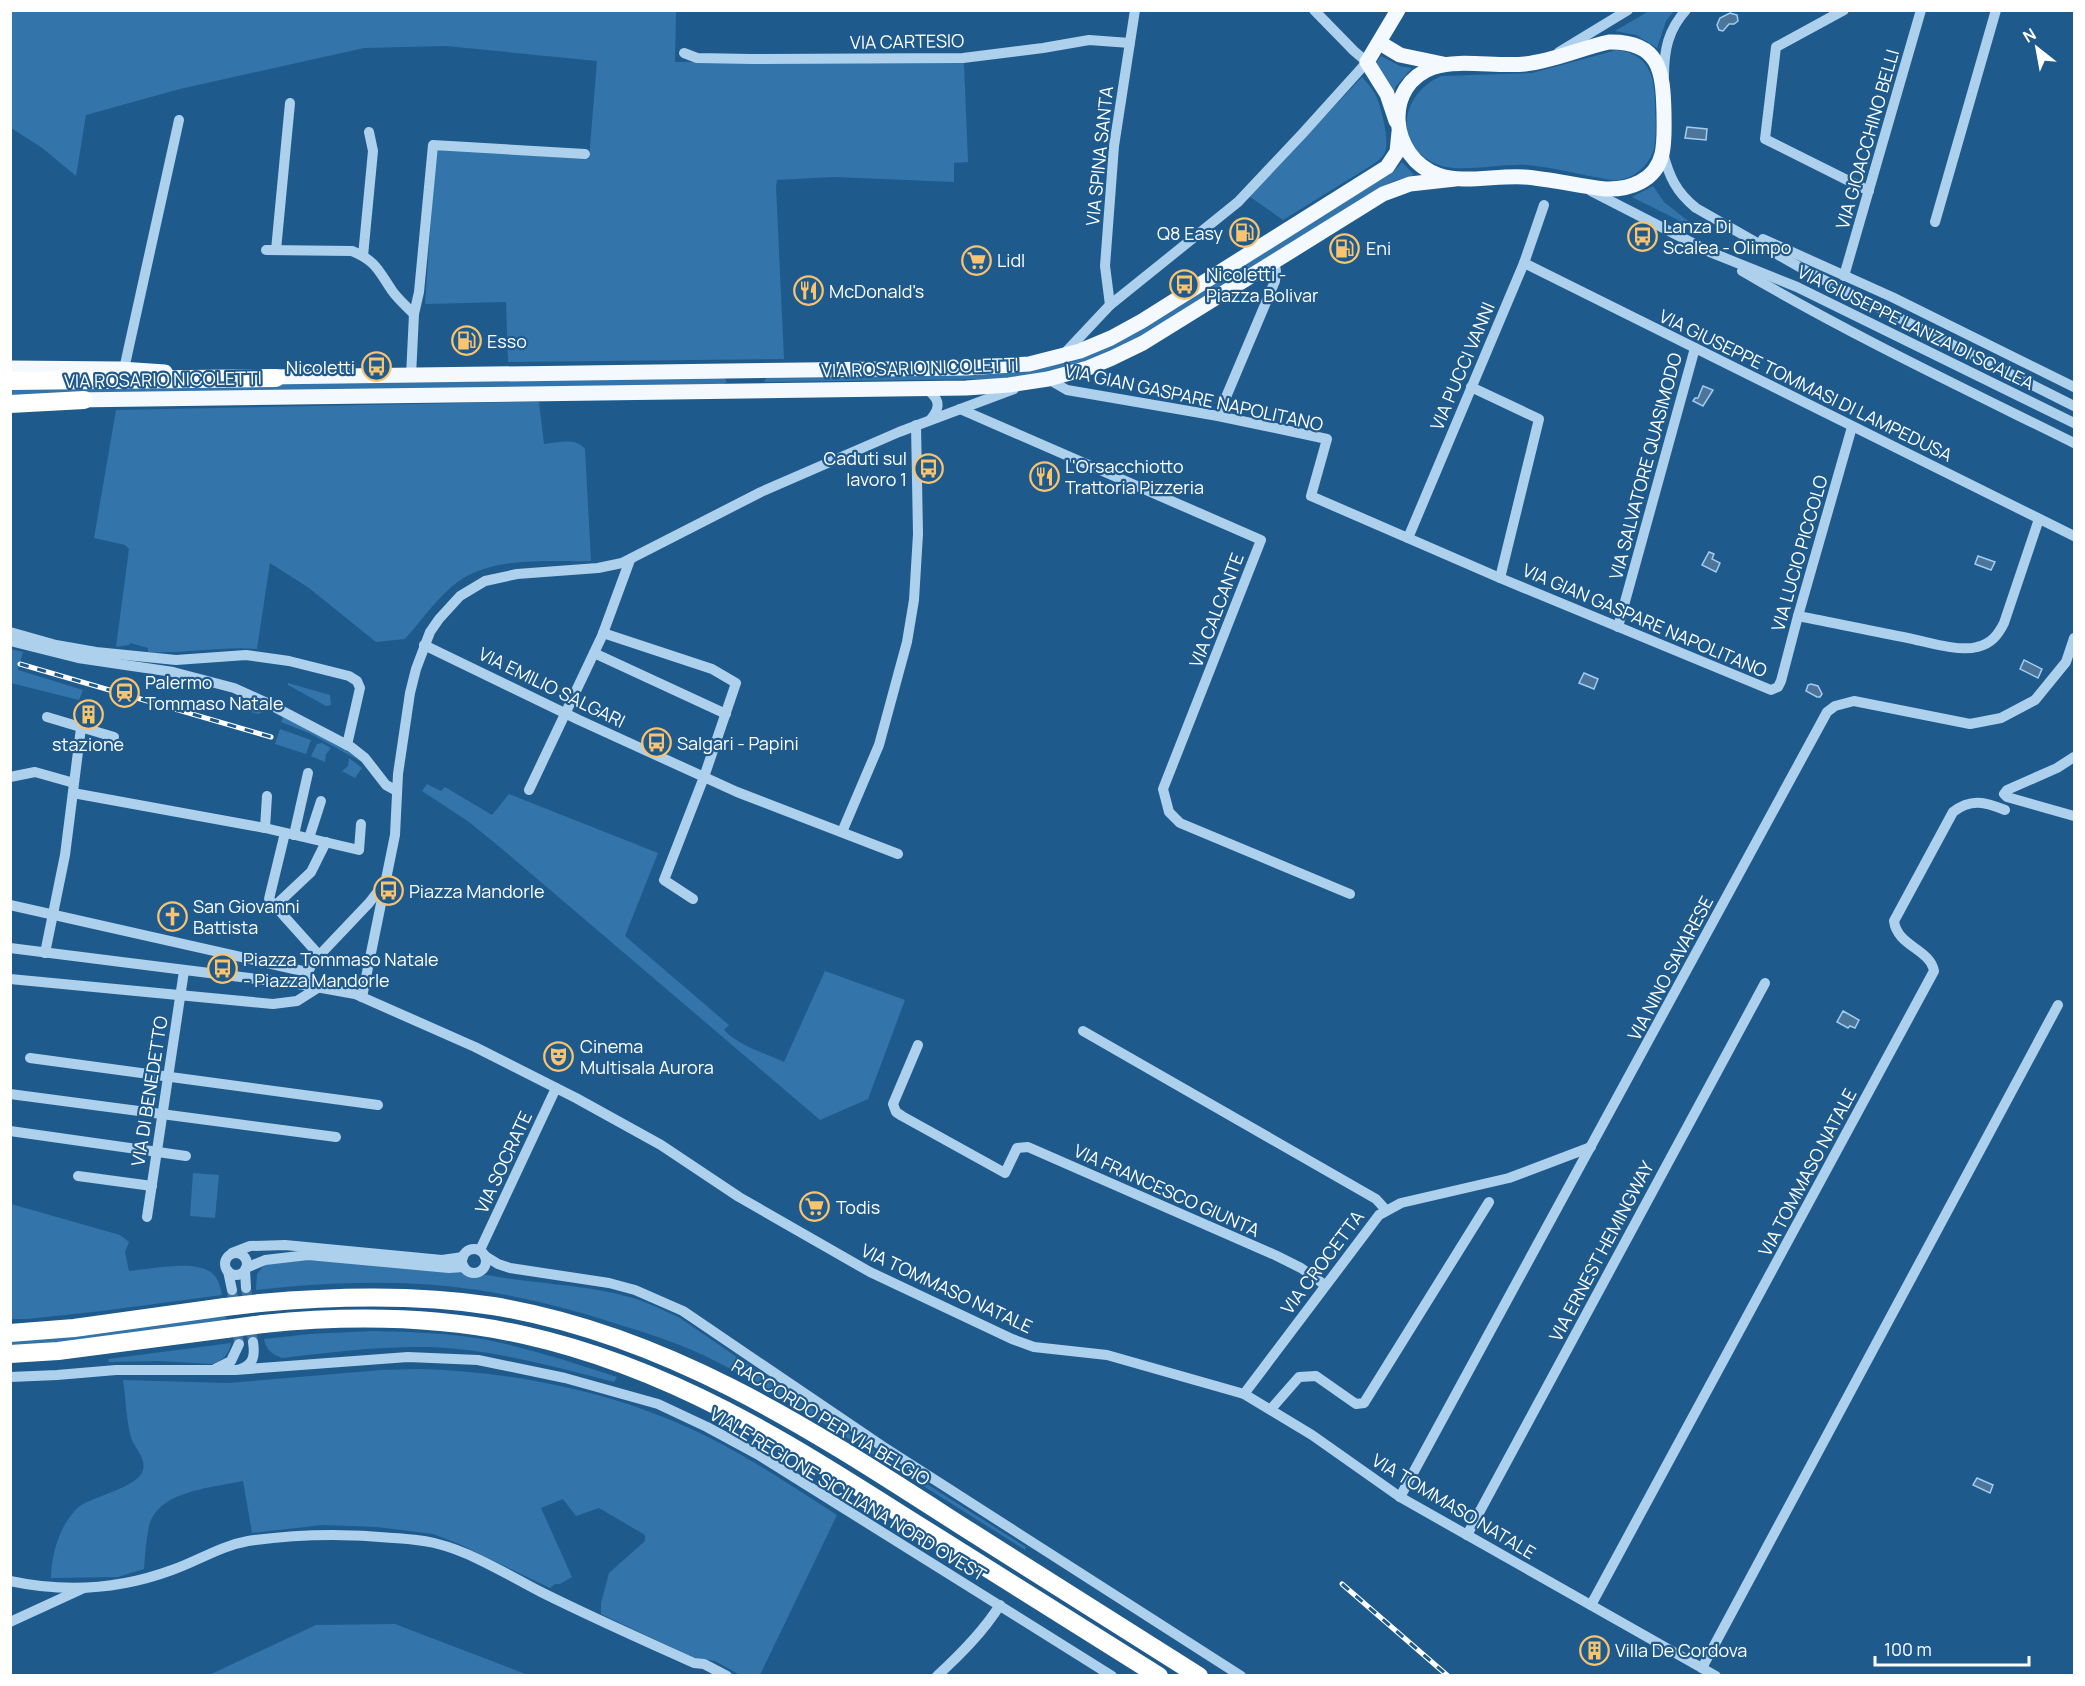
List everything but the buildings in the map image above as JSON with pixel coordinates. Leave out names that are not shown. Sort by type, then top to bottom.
[{"type":"highway","points":[[10,381],[276,378]]},
{"type":"highway","points":[[10,402],[84,400]]},
{"type":"highway","name":"RACCORDO PER VIA BELGIO","points":[[10,1333],[74,1328],[260,1303],[345,1297],[417,1298],[464,1302],[494,1306],[565,1322],[655,1353],[720,1380],[811,1431],[1199,1676]]},
{"type":"highway","points":[[10,1354],[67,1350],[310,1320],[386,1318],[455,1323],[525,1335],[631,1366],[671,1382],[766,1431],[860,1487],[1159,1676]]},
{"type":"highway","points":[[1055,1611],[1146,1676]]},
{"type":"main road","points":[[1380,43],[1410,58],[1449,64],[1514,65],[1539,62],[1609,42],[1626,43],[1638,47],[1653,58],[1660,68],[1664,85],[1663,153],[1653,171],[1638,183],[1630,187],[1611,189],[1524,177],[1455,178],[1439,176],[1415,161],[1404,147],[1386,94],[1367,62],[1398,10]]},
{"type":"main road","name":"VIA ROSARIO NICOLETTI","points":[[10,368],[124,369],[276,378],[1007,367],[1060,357],[1094,346],[1126,330],[1387,167],[1397,152],[1401,100],[1410,84],[1426,71],[1449,64]]},
{"type":"main road","name":"VIA ROSARIO NICOLETTI","points":[[84,400],[766,391],[985,387],[1027,383],[1088,368],[1135,347],[1383,194],[1410,184],[1455,178]]},
{"type":"main road","points":[[766,391],[758,386],[757,378],[761,374],[772,371]]},
{"type":"main road","points":[[712,372],[729,375],[732,380],[725,389],[713,391]]},
{"type":"street","name":"VIA SPINA SANTA","points":[[1110,305],[1105,266],[1114,146],[1135,10]]},
{"type":"street","points":[[1060,357],[1110,305],[1238,202],[1367,62],[1314,10]]},
{"type":"street","points":[[1539,62],[1628,10]]},
{"type":"street","points":[[1664,85],[1665,50],[1668,39],[1686,10]]},
{"type":"street","points":[[1844,10],[1776,47],[1765,138],[1869,191]]},
{"type":"street","name":"VIA GIOACCHINO BELLI","points":[[1844,276],[1921,10]]},
{"type":"street","points":[[1935,222],[1996,10]]},
{"type":"street","name":"VIA CARTESIO","points":[[684,53],[697,58],[741,59],[963,58],[1089,40],[1130,43]]},
{"type":"street","points":[[290,103],[271,250],[352,251],[368,258],[394,293],[414,314]]},
{"type":"street","points":[[124,369],[178,120]]},
{"type":"street","points":[[363,256],[373,152],[369,132]]},
{"type":"street","points":[[411,376],[414,314],[419,292],[433,145],[585,154]]},
{"type":"street","name":"VIA GIUSEPPE LANZA DI SCALEA","points":[[1663,153],[1668,172],[1677,191],[1696,208],[1830,284],[2074,406]]},
{"type":"street","name":"VIA GIUSEPPE LANZA DI SCALEA","points":[[1580,186],[1710,252],[1797,287],[2074,423]]},
{"type":"street","name":"VIA PUCCI VANNI","points":[[1408,538],[1524,263],[1544,205]]},
{"type":"street","name":"VIA GIUSEPPE LANZA DI SCALEA","points":[[1728,225],[1892,297],[2074,387]]},
{"type":"street","points":[[1710,252],[1784,296],[2074,443]]},
{"type":"street","points":[[1218,416],[1275,281],[1274,262]]},
{"type":"street","name":"VIA GIUSEPPE TOMMASI DI LAMPEDUSA","points":[[1524,263],[2074,536]]},
{"type":"street","name":"VIA SALVATORE QUASIMODO","points":[[1618,627],[1695,348]]},
{"type":"street","name":"VIA GIAN GASPARE NAPOLITANO","points":[[1048,379],[1060,387],[1077,392],[1218,416],[1327,439],[1311,496],[1500,578],[1767,689],[1778,687]]},
{"type":"street","points":[[362,997],[394,835],[398,774],[410,693],[424,645],[430,632],[449,607],[472,588],[485,581],[517,574],[598,568],[630,560],[761,492],[916,425],[1027,383]]},
{"type":"street","name":"VIA GIAN GASPARE NAPOLITANO","points":[[1471,387],[1539,419],[1500,578]]},
{"type":"street","points":[[925,388],[934,394],[937,402],[938,409],[931,420]]},
{"type":"street","name":"VIA CALCANTE","points":[[960,409],[1261,540],[1163,789],[1169,812],[1180,823],[1350,894]]},
{"type":"street","points":[[842,832],[879,745],[907,642],[914,600],[918,534],[916,425]]},
{"type":"street","name":"VIA LUCIO PICCOLO","points":[[1778,687],[1852,427]]},
{"type":"street","points":[[1798,616],[1929,643],[1964,648],[1984,645],[1999,632],[2004,623],[2039,519]]},
{"type":"street","points":[[529,790],[603,633],[630,560]]},
{"type":"street","points":[[10,632],[56,645],[96,652],[176,660],[246,656],[289,661],[349,676],[357,681],[360,688],[347,745]]},
{"type":"street","points":[[603,633],[712,669],[736,683],[704,777],[663,880],[693,899]]},
{"type":"street","name":"VIA NINO SAVARESE","points":[[1400,1497],[1827,712],[1835,706],[1854,702],[1970,724],[2001,718],[2035,700],[2066,662],[2074,638]]},
{"type":"street","points":[[10,642],[78,658],[144,666],[211,681],[256,698],[347,745],[381,772],[398,774]]},
{"type":"street","name":"VIA EMILIO SALGARI","points":[[424,645],[737,792],[898,854]]},
{"type":"street","points":[[594,653],[726,714]]},
{"type":"street","points":[[47,717],[114,737]]},
{"type":"street","points":[[45,952],[65,855],[81,728]]},
{"type":"street","points":[[2074,757],[2004,794],[2007,797],[2074,816]]},
{"type":"street","points":[[375,768],[386,785],[397,791]]},
{"type":"street","points":[[10,777],[35,772],[73,788],[359,850],[361,824]]},
{"type":"street","points":[[308,772],[269,899],[319,955]]},
{"type":"street","points":[[265,828],[267,796]]},
{"type":"street","points":[[309,838],[321,801]]},
{"type":"street","name":"VIA TOMMASO NATALE","points":[[1591,1605],[1934,971],[1933,963],[1899,936],[1894,921],[1953,812],[1972,802],[1983,802],[2005,810]]},
{"type":"street","points":[[275,906],[310,872],[326,842]]},
{"type":"street","points":[[304,985],[307,972],[319,955],[369,903],[385,882]]},
{"type":"street","points":[[10,905],[307,972]]},
{"type":"street","name":"VIA TOMMASO NATALE","points":[[10,948],[304,985],[356,994],[475,1047],[556,1088],[651,1140],[740,1197],[870,1272],[1012,1340],[1034,1347],[1107,1355],[1244,1394],[1312,1435],[1400,1497],[1716,1676]]},
{"type":"street","name":"VIA DI BENEDETTO","points":[[147,1217],[184,970]]},
{"type":"street","points":[[10,979],[273,1004],[297,1001],[319,987]]},
{"type":"street","name":"VIA ERNEST HEMINGWAY","points":[[1467,1535],[1765,983]]},
{"type":"street","points":[[1702,1668],[2058,1005]]},
{"type":"street","points":[[1083,1031],[1376,1200],[1386,1210]]},
{"type":"street","name":"VIA FRANCESCO GIUNTA","points":[[918,1045],[895,1097],[893,1104],[896,1112],[1005,1173],[1017,1148],[1028,1147],[1275,1255],[1301,1268],[1325,1285]]},
{"type":"street","points":[[30,1058],[378,1105]]},
{"type":"street","name":"VIA SOCRATE","points":[[483,1253],[556,1088]]},
{"type":"street","points":[[10,1094],[336,1137]]},
{"type":"street","points":[[10,1131],[186,1156]]},
{"type":"street","name":"VIA CROCETTA","points":[[1244,1394],[1379,1215],[1386,1210],[1401,1203],[1509,1178],[1591,1147]]},
{"type":"street","points":[[78,1176],[152,1186]]},
{"type":"street","points":[[1271,1409],[1299,1377],[1316,1376],[1356,1404],[1364,1403],[1489,1202]]},
{"type":"street","points":[[232,1290],[225,1261],[232,1253],[250,1246],[285,1245],[463,1262],[470,1272],[478,1272],[486,1264],[483,1253]]},
{"type":"street","points":[[228,1271],[236,1274],[265,1260],[308,1256],[449,1269],[463,1262],[467,1251],[472,1249],[510,1268],[609,1283],[658,1299],[682,1311],[882,1446],[1241,1676]]},
{"type":"street","points":[[232,1253],[243,1255],[246,1261],[246,1288]]},
{"type":"street","points":[[210,1372],[231,1361],[239,1344],[242,1356],[249,1365],[254,1357],[254,1342]]},
{"type":"street","name":"VIALE REGIONE SICILIANA NORD OVEST","points":[[10,1377],[112,1370],[210,1372],[408,1357],[478,1360],[565,1378],[658,1404],[757,1454],[1112,1676]]},
{"type":"street","name":"VIALE REGIONE SICILIANA NORD OVEST","points":[[235,1370],[249,1365],[255,1368],[265,1368]]},
{"type":"street","points":[[10,1581],[41,1588],[122,1585],[171,1571],[227,1546],[325,1534],[427,1541],[441,1544],[466,1555],[583,1613],[694,1663],[710,1666],[727,1676]]},
{"type":"street","points":[[10,1622],[85,1588]]},
{"type":"street","points":[[937,1676],[969,1646],[991,1621],[1000,1605]]},
{"type":"shaded area","points":[[10,11],[676,11],[675,62],[964,63],[968,162],[954,163],[954,182],[834,177],[777,180],[784,359],[508,362],[506,302],[425,304],[436,149],[589,159],[597,61],[446,46],[364,48],[180,89],[86,115],[76,176],[41,147],[11,128]]},
{"type":"shaded area","points":[[1649,11],[1674,11],[1666,21],[1657,48],[1636,35],[1615,31]]},
{"type":"shaded area","points":[[1730,13],[1737,15],[1738,21],[1729,24],[1723,31],[1719,30],[1717,25],[1720,18]]},
{"type":"shaded area","points":[[1617,50],[1638,57],[1645,64],[1650,71],[1654,90],[1656,125],[1654,149],[1645,165],[1630,177],[1612,180],[1527,165],[1445,167],[1422,155],[1413,144],[1408,132],[1407,119],[1410,106],[1427,84],[1441,76],[1532,73]]},
{"type":"shaded area","points":[[1381,56],[1400,66],[1412,68],[1396,86],[1393,94],[1375,64]]},
{"type":"shaded area","points":[[1362,77],[1375,93],[1386,132],[1386,147],[1381,158],[1283,220],[1249,196]]},
{"type":"shaded area","points":[[1687,127],[1707,129],[1706,140],[1685,138]]},
{"type":"shaded area","points":[[1402,162],[1414,175],[1380,188],[1134,340],[1098,358],[1041,374],[996,379],[764,381],[767,377],[1018,372],[1063,363],[1096,352],[1140,330],[1393,172]]},
{"type":"shaded area","points":[[1653,186],[1664,202],[1692,224],[1690,226],[1632,197]]},
{"type":"shaded area","points":[[724,377],[727,382],[722,384],[11,395],[10,386]]},
{"type":"shaded area","points":[[1703,386],[1713,390],[1703,406],[1693,401],[1698,398]]},
{"type":"shaded area","points":[[539,402],[544,444],[571,442],[585,449],[591,561],[523,562],[489,567],[473,573],[444,594],[405,639],[376,642],[309,588],[270,563],[257,649],[148,652],[148,648],[130,643],[116,647],[129,549],[125,545],[94,538],[116,410]]},
{"type":"shaded area","points":[[1709,552],[1714,554],[1712,559],[1720,563],[1716,572],[1702,565]]},
{"type":"shaded area","points":[[1978,556],[1995,562],[1991,570],[1975,564]]},
{"type":"shaded area","points":[[11,649],[23,652],[18,670],[83,690],[79,700],[11,683]]},
{"type":"shaded area","points":[[2024,660],[2042,669],[2038,678],[2020,669]]},
{"type":"shaded area","points":[[1584,673],[1598,679],[1594,689],[1579,683]]},
{"type":"shaded area","points":[[288,683],[330,695],[331,705],[326,706]]},
{"type":"shaded area","points":[[1808,685],[1818,686],[1822,694],[1820,697],[1806,691]]},
{"type":"shaded area","points":[[242,700],[247,707],[255,704],[254,702],[270,709],[258,714],[234,708]]},
{"type":"shaded area","points":[[283,717],[343,748],[362,762],[309,733],[281,722]]},
{"type":"shaded area","points":[[280,729],[311,740],[306,754],[275,744]]},
{"type":"shaded area","points":[[322,743],[331,748],[326,754],[325,762],[311,756],[317,744]]},
{"type":"shaded area","points":[[349,758],[362,768],[355,778],[342,771],[348,766]]},
{"type":"shaded area","points":[[427,784],[441,791],[445,787],[492,815],[509,794],[658,853],[625,936],[729,1025],[724,1030],[730,1036],[752,1049],[784,1062],[825,971],[905,1000],[868,1099],[820,1120],[501,848],[469,822],[422,791]]},
{"type":"shaded area","points":[[1843,1011],[1859,1020],[1855,1028],[1850,1026],[1848,1028],[1837,1022]]},
{"type":"shaded area","points":[[193,1173],[219,1175],[215,1218],[190,1216]]},
{"type":"shaded area","points":[[11,1204],[120,1235],[129,1242],[125,1252],[129,1271],[192,1266],[209,1271],[217,1278],[222,1295],[102,1311],[11,1319]]},
{"type":"shaded area","points":[[296,1259],[459,1272],[474,1276],[487,1275],[615,1293],[645,1302],[680,1318],[859,1441],[1026,1547],[1025,1550],[787,1401],[725,1366],[682,1346],[573,1310],[510,1296],[446,1286],[375,1283],[327,1284],[256,1290],[257,1274],[265,1264]]},
{"type":"shaded area","points":[[225,1312],[227,1322],[11,1347],[10,1338]]},
{"type":"shaded area","points":[[373,1331],[445,1334],[488,1340],[617,1377],[614,1382],[499,1355],[453,1348],[374,1348],[282,1358],[270,1351],[264,1339]]},
{"type":"shaded area","points":[[231,1343],[225,1356],[212,1364],[158,1361],[109,1362],[108,1359]]},
{"type":"shaded area","points":[[418,1369],[493,1374],[531,1380],[643,1409],[712,1439],[837,1515],[760,1675],[740,1675],[715,1661],[692,1657],[601,1614],[601,1603],[609,1573],[645,1541],[645,1535],[599,1508],[576,1516],[563,1499],[541,1508],[572,1577],[550,1588],[459,1544],[433,1534],[377,1527],[323,1525],[252,1533],[243,1481],[188,1493],[164,1505],[155,1514],[149,1526],[144,1569],[118,1577],[51,1578],[58,1539],[73,1512],[87,1502],[125,1486],[140,1476],[143,1470],[142,1458],[130,1433],[123,1380],[229,1383]]},
{"type":"shaded area","points":[[1977,1478],[1993,1485],[1990,1493],[1973,1485]]},
{"type":"shaded area","points":[[395,1624],[528,1675],[209,1675],[316,1625]]},
{"type":"tunnel","points":[[246,1288],[253,1342]]},
{"type":"tunnel","points":[[232,1290],[239,1344]]},
{"type":"railway","points":[[20,664],[271,737]]},
{"type":"railway","points":[[1342,1584],[1448,1676]]},
{"type":"place","name":"Q8 Easy","points":[[1244,233]]},
{"type":"place","name":"Lanza Di Scalea - Olimpo","points":[[1642,236]]},
{"type":"place","name":"Eni","points":[[1345,248]]},
{"type":"place","name":"Lidl","points":[[976,260]]},
{"type":"place","name":"Nicoletti - Piazza Bolivar","points":[[1185,284]]},
{"type":"place","name":"McDonald's","points":[[808,291]]},
{"type":"place","name":"Esso","points":[[466,341]]},
{"type":"place","name":"Nicoletti","points":[[376,367]]},
{"type":"place","name":"Caduti sul lavoro 1","points":[[928,468]]},
{"type":"place","name":"L'Orsacchiotto Trattoria Pizzeria","points":[[1044,476]]},
{"type":"place","name":"Palermo Tommaso Natale","points":[[124,692]]},
{"type":"place","name":"stazione","points":[[88,715]]},
{"type":"place","name":"Salgari - Papini","points":[[656,743]]},
{"type":"place","name":"Piazza Mandorle","points":[[388,891]]},
{"type":"place","name":"San Giovanni Battista","points":[[172,916]]},
{"type":"place","name":"Piazza Tommaso Natale - Piazza Mandorle","points":[[222,969]]},
{"type":"place","name":"Cinema Multisala Aurora","points":[[559,1056]]},
{"type":"place","name":"Todis","points":[[815,1207]]},
{"type":"place","name":"Villa De Cordova","points":[[1594,1650]]}]
